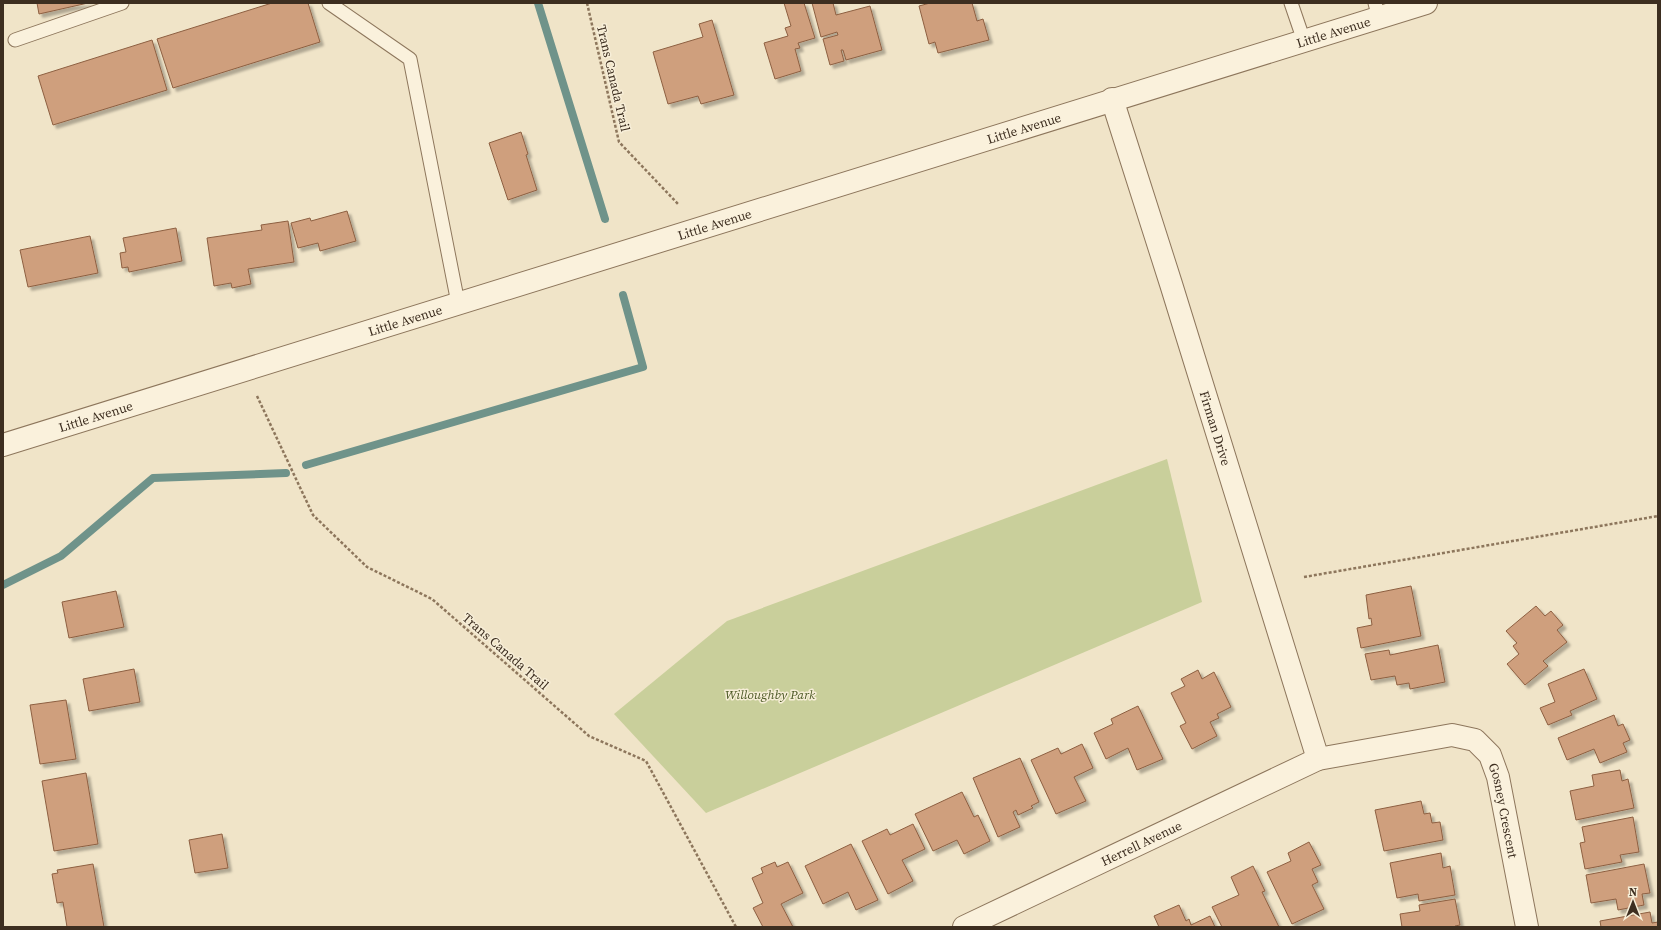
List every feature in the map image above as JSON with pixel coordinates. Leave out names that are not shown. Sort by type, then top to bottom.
[{"type":"street","name":"Little Avenue","points":[[3,444],[1112,99],[1304,41],[1377,10],[1426,3]]},
{"type":"street","name":"Firman Drive","points":[[1112,99],[1176,299],[1318,758]]},
{"type":"street","name":"Gosney Crescent","points":[[1318,758],[1452,735],[1475,740],[1490,755],[1498,777],[1527,927]]},
{"type":"street","name":"Herrell Avenue","points":[[964,927],[1318,758]]},
{"type":"lane","points":[[329,3],[410,59],[458,303]]},
{"type":"lane","points":[[1291,3],[1304,41]]},
{"type":"lane","points":[[16,40],[117,4]]},
{"type":"path","name":"Trans Canada Trail","points":[[587,3],[619,142],[679,205]]},
{"type":"path","name":"Trans Canada Trail","points":[[257,396],[313,515],[367,566],[432,599],[589,736],[646,761],[736,927]]},
{"type":"path","points":[[1304,577],[1658,516]]},
{"type":"green space","name":"Willoughby Park","points":[[1167,459],[1202,602],[706,813],[614,714],[727,621]]},
{"type":"building","points":[[37,3],[88,3],[39,14]]},
{"type":"building","points":[[272,3],[308,3],[320,42],[173,88],[157,39]]},
{"type":"building","points":[[784,3],[804,3],[815,38],[798,43],[800,48],[795,49],[801,71],[775,79],[764,43],[788,36],[785,28],[791,26]]},
{"type":"building","points":[[812,3],[833,3],[836,15],[870,6],[882,50],[846,60],[843,50],[841,50],[844,61],[830,65],[823,39],[838,35],[837,32],[821,37]]},
{"type":"building","points":[[930,3],[972,3],[977,21],[983,19],[989,40],[938,53],[935,42],[929,44],[919,6]]},
{"type":"building","points":[[712,20],[734,95],[701,104],[698,96],[668,104],[653,52],[703,37],[699,24]]},
{"type":"building","points":[[152,40],[167,90],[53,125],[38,76]]},
{"type":"building","points":[[521,132],[528,154],[526,155],[537,190],[508,200],[489,143]]},
{"type":"building","points":[[347,211],[356,241],[320,251],[318,243],[298,248],[291,223],[310,218],[311,221]]},
{"type":"building","points":[[288,221],[294,262],[248,269],[251,284],[232,288],[231,283],[214,286],[207,238],[262,230],[261,225]]},
{"type":"building","points":[[176,228],[182,261],[129,272],[128,267],[122,268],[120,253],[126,252],[123,238]]},
{"type":"building","points":[[90,236],[98,273],[28,287],[20,250]]},
{"type":"building","points":[[1411,586],[1421,636],[1361,648],[1357,628],[1372,625],[1371,618],[1369,619],[1366,595]]},
{"type":"building","points":[[116,591],[124,627],[69,638],[62,602]]},
{"type":"building","points":[[1536,606],[1545,616],[1551,611],[1563,625],[1557,630],[1567,642],[1543,661],[1548,666],[1525,685],[1507,664],[1519,654],[1513,646],[1517,643],[1506,631]]},
{"type":"building","points":[[1438,645],[1445,682],[1410,689],[1409,683],[1397,685],[1395,676],[1371,680],[1365,654],[1389,650],[1390,655]]},
{"type":"building","points":[[134,669],[140,702],[89,711],[83,679]]},
{"type":"building","points":[[1584,669],[1597,699],[1570,711],[1572,715],[1548,725],[1540,708],[1555,702],[1548,684]]},
{"type":"building","points":[[1198,670],[1202,679],[1214,672],[1231,707],[1217,714],[1219,718],[1210,722],[1217,736],[1192,749],[1180,726],[1186,723],[1171,693],[1185,686],[1181,679]]},
{"type":"building","points":[[66,700],[76,759],[40,764],[30,705]]},
{"type":"building","points":[[1138,706],[1163,759],[1137,770],[1128,748],[1106,759],[1094,733],[1113,724],[1111,719]]},
{"type":"building","points":[[1614,715],[1618,726],[1623,724],[1630,740],[1623,743],[1627,752],[1600,763],[1594,749],[1567,760],[1558,738]]},
{"type":"building","points":[[1082,744],[1093,768],[1074,777],[1086,801],[1056,814],[1031,760],[1058,748],[1061,754]]},
{"type":"building","points":[[1020,758],[1039,802],[1031,806],[1033,808],[1018,815],[1016,810],[1013,812],[1020,827],[998,837],[973,778]]},
{"type":"building","points":[[1620,770],[1622,781],[1628,779],[1634,808],[1576,820],[1570,791],[1594,786],[1592,775]]},
{"type":"building","points":[[86,773],[98,844],[54,851],[42,781]]},
{"type":"building","points":[[962,792],[974,817],[978,815],[990,841],[964,854],[957,840],[933,851],[915,814]]},
{"type":"building","points":[[1421,801],[1424,814],[1430,813],[1432,823],[1440,822],[1443,840],[1384,851],[1375,810]]},
{"type":"building","points":[[1633,817],[1639,852],[1620,855],[1622,862],[1585,869],[1580,843],[1585,842],[1582,827]]},
{"type":"building","points":[[913,824],[925,849],[902,860],[913,881],[888,894],[862,841],[887,829],[890,835]]},
{"type":"building","points":[[222,834],[228,868],[195,873],[189,840]]},
{"type":"building","points":[[1309,842],[1321,865],[1312,869],[1318,882],[1312,885],[1324,909],[1292,924],[1267,872],[1291,861],[1288,853]]},
{"type":"building","points":[[851,844],[878,900],[856,910],[848,892],[823,904],[805,866]]},
{"type":"building","points":[[1441,853],[1443,868],[1450,866],[1455,895],[1419,901],[1418,894],[1397,898],[1390,863]]},
{"type":"building","points":[[775,862],[777,867],[788,862],[803,893],[781,904],[793,927],[763,927],[753,908],[763,903],[752,878],[763,873],[761,868]]},
{"type":"building","points":[[93,864],[104,927],[67,927],[63,902],[57,903],[52,874],[58,873],[57,870]]},
{"type":"building","points":[[1644,864],[1650,893],[1642,894],[1644,905],[1618,910],[1616,899],[1591,903],[1586,875]]},
{"type":"building","points":[[1253,866],[1265,891],[1262,892],[1279,927],[1222,927],[1212,907],[1239,895],[1231,877]]},
{"type":"building","points":[[1455,899],[1460,925],[1455,927],[1402,927],[1400,914],[1420,911],[1419,905]]},
{"type":"building","points":[[1179,905],[1186,921],[1189,919],[1191,925],[1210,916],[1215,927],[1159,927],[1154,916]]},
{"type":"building","points":[[1650,912],[1652,923],[1658,922],[1658,927],[1601,927],[1600,921]]},
{"type":"waterway","points":[[538,3],[605,219]]},
{"type":"waterway","points":[[306,465],[643,367],[623,295]]},
{"type":"waterway","points":[[3,585],[61,556],[153,478],[286,473]]}]
